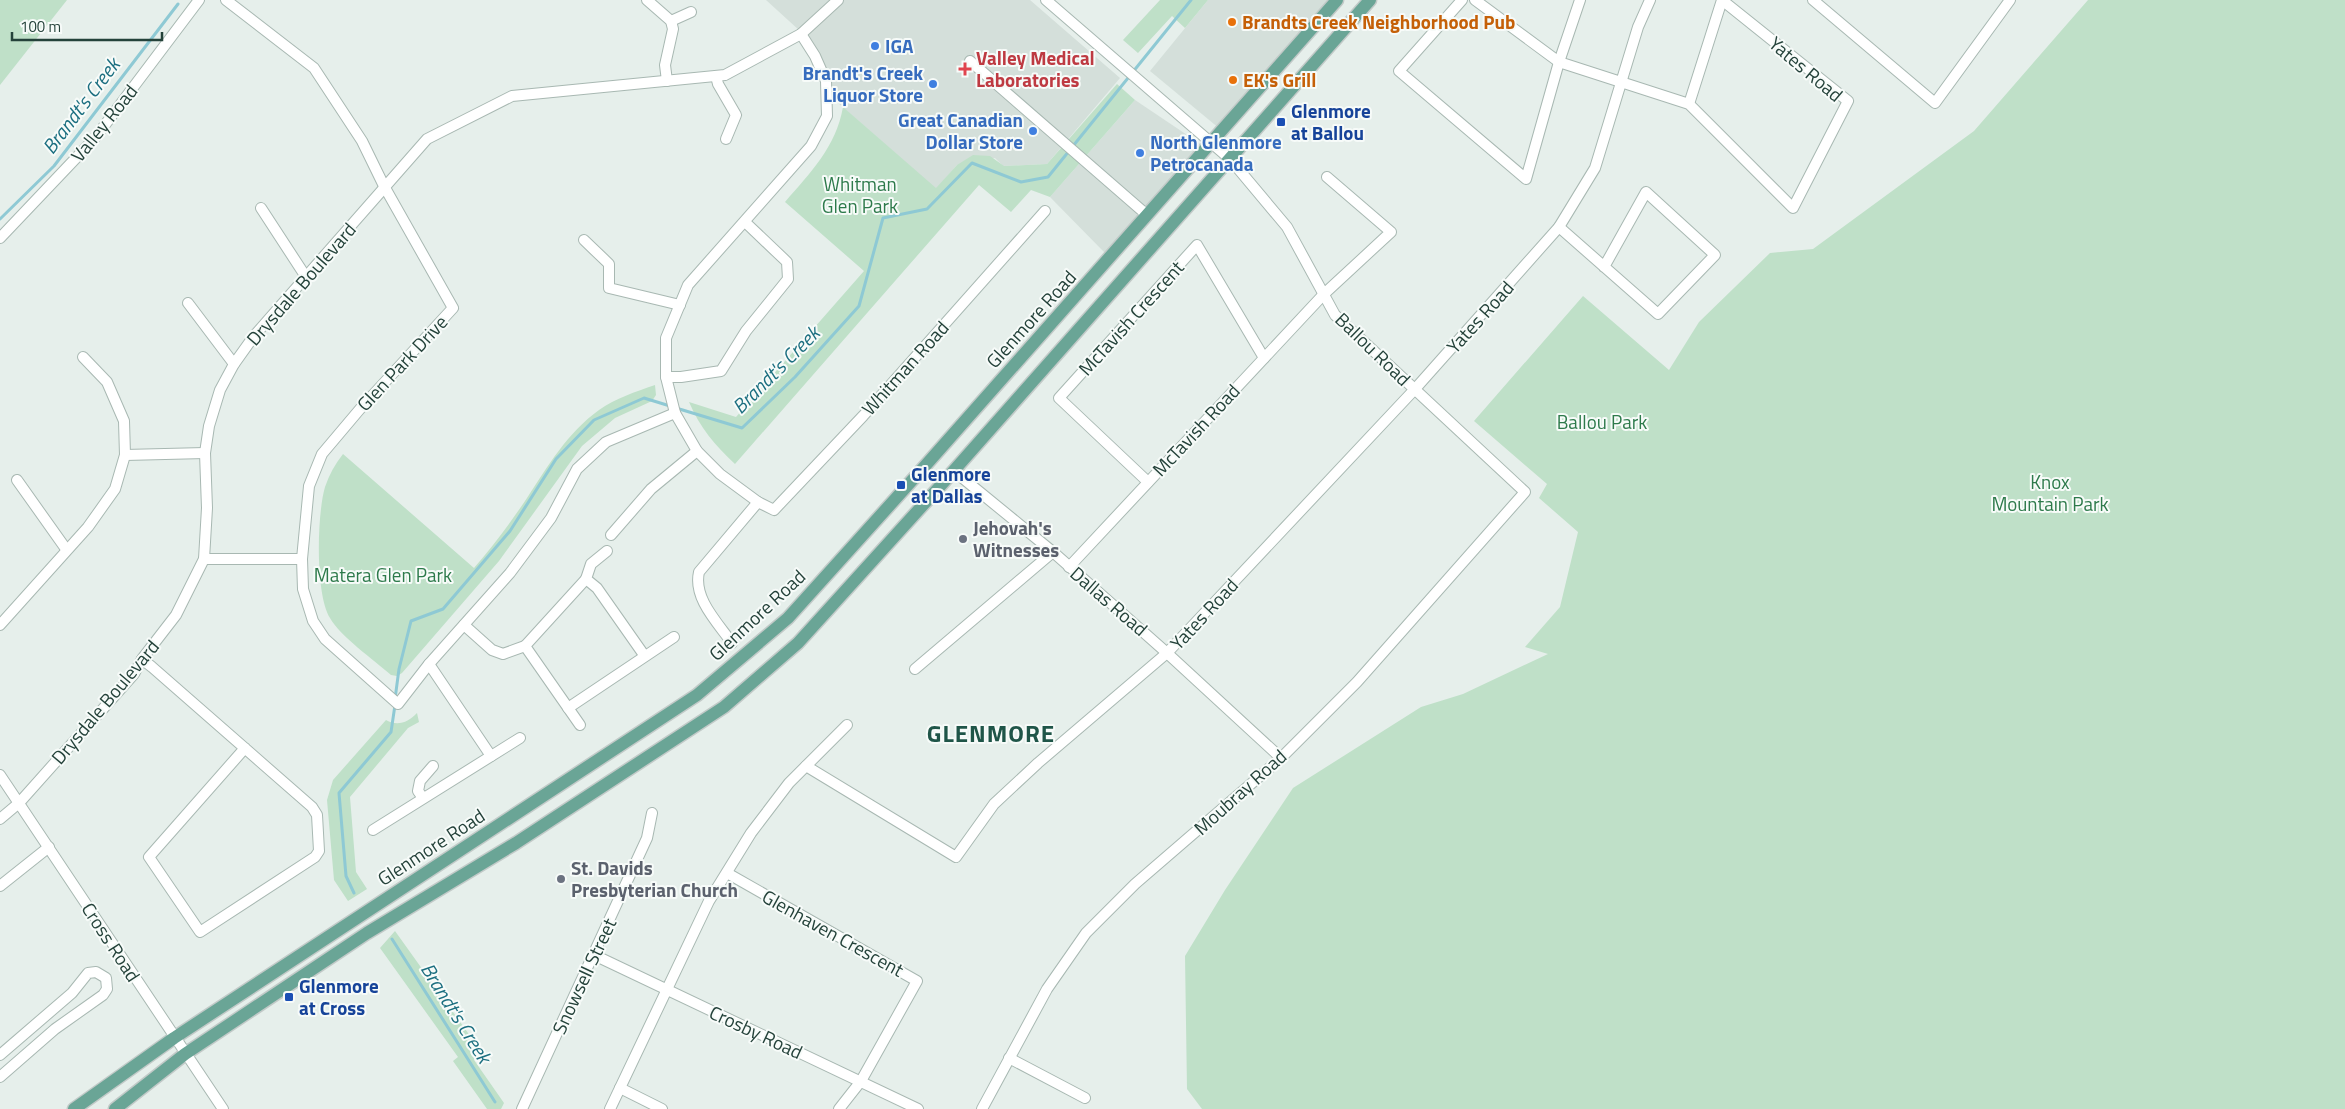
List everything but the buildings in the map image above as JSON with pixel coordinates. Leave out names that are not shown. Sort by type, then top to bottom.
[{"type":"main road","name":"Glenmore Road","points":[[74,1109],[174,1038],[697,695],[788,618],[1338,0]]},
{"type":"main road","name":"Glenmore Road","points":[[115,1109],[185,1054],[367,934],[516,843],[724,707],[798,643],[954,471],[1370,0]]},
{"type":"street","name":"Valley Road","points":[[0,238],[95,138],[199,0]]},
{"type":"street","name":"Glen Park Drive","points":[[226,0],[314,68],[362,141],[384,186],[453,308],[360,408],[322,454],[309,486],[302,559],[303,589],[313,621],[325,639],[398,704],[430,664],[510,573],[551,518],[578,469],[606,442],[674,413]]},
{"type":"street","points":[[647,0],[671,21],[673,29],[666,66],[667,81]]},
{"type":"street","name":"Drysdale Boulevard","points":[[0,819],[19,803],[134,674],[142,659],[176,616],[204,559],[207,508],[205,452],[220,390],[234,364],[254,336],[427,139],[512,96],[724,75],[802,34],[838,0]]},
{"type":"street","name":"Ballou Road","points":[[1046,0],[1230,159],[1287,227],[1335,315],[1525,492]]},
{"type":"street","points":[[1462,0],[1399,71],[1526,178],[1559,62],[1580,0]]},
{"type":"street","points":[[1475,0],[1559,62],[1621,84]]},
{"type":"street","name":"Yates Road","points":[[806,766],[956,857],[994,804],[1038,763],[1167,653],[1415,389],[1559,227],[1595,168],[1638,26],[1650,0]]},
{"type":"street","name":"Yates Road","points":[[1621,84],[1689,104],[1793,208],[1848,101],[1722,0],[1689,104]]},
{"type":"street","points":[[1813,0],[1935,103],[2010,0]]},
{"type":"street","points":[[671,21],[691,12]]},
{"type":"street","name":"Whitman Road","points":[[802,34],[815,56],[826,81],[827,116],[811,146],[688,285],[666,338],[666,377],[674,413],[698,451],[720,474],[758,502],[774,510],[863,416],[1045,211]]},
{"type":"street","points":[[970,61],[1147,215]]},
{"type":"street","points":[[716,76],[718,84],[736,115],[726,139]]},
{"type":"street","name":"McTavish Road","points":[[1069,567],[1324,294],[1391,232],[1327,177]]},
{"type":"street","points":[[1559,227],[1658,314],[1715,255],[1646,192],[1604,266]]},
{"type":"street","points":[[261,208],[306,277]]},
{"type":"street","points":[[666,377],[681,377],[721,371],[746,331],[788,278],[787,262],[745,222]]},
{"type":"street","points":[[584,240],[609,264],[609,288],[680,305]]},
{"type":"street","name":"McTavish Crescent","points":[[1148,482],[1059,398],[1197,245],[1264,358]]},
{"type":"street","points":[[188,303],[234,364]]},
{"type":"street","points":[[0,625],[66,549],[88,527],[115,489],[125,455],[124,421],[107,382],[83,357]]},
{"type":"street","points":[[611,535],[652,489],[698,451]]},
{"type":"street","points":[[125,455],[205,452]]},
{"type":"street","name":"Dallas Road","points":[[954,471],[1052,552],[1167,653],[1281,758]]},
{"type":"street","points":[[17,480],[66,549]]},
{"type":"street","name":"Moubray Road","points":[[982,1109],[1047,989],[1086,933],[1136,884],[1281,758],[1357,682],[1525,492]]},
{"type":"street","points":[[732,643],[700,597],[696,583],[698,572],[758,502]]},
{"type":"street","points":[[464,625],[492,650],[503,654],[525,646],[586,579],[591,564],[607,551]]},
{"type":"street","points":[[915,669],[1052,552]]},
{"type":"street","points":[[204,559],[302,559]]},
{"type":"street","points":[[586,579],[597,588],[644,655]]},
{"type":"street","points":[[568,708],[644,655],[674,637]]},
{"type":"street","points":[[525,646],[580,725]]},
{"type":"street","points":[[142,659],[245,748],[312,807],[317,815],[319,851],[315,857],[200,932],[149,858],[245,748]]},
{"type":"street","points":[[430,664],[491,756]]},
{"type":"street","points":[[610,1109],[710,901],[751,833],[789,783],[847,725]]},
{"type":"street","points":[[374,830],[520,738]]},
{"type":"street","points":[[423,798],[418,791],[420,781],[433,766]]},
{"type":"street","name":"Cross Road","points":[[0,775],[223,1109]]},
{"type":"street","name":"Snowsell Street","points":[[522,1109],[647,838],[652,814]]},
{"type":"street","points":[[0,886],[49,847]]},
{"type":"street","name":"Glenhaven Crescent","points":[[727,873],[917,981],[861,1081]]},
{"type":"street","name":"Crosby Road","points":[[594,955],[918,1109]]},
{"type":"street","points":[[0,1055],[80,985],[84,976],[88,973],[96,972],[106,978],[107,990],[103,995],[55,1029],[0,1077]]},
{"type":"street","points":[[80,985],[81,992],[85,997],[94,1000]]},
{"type":"street","points":[[1009,1058],[1085,1098]]},
{"type":"street","points":[[839,1109],[861,1081]]},
{"type":"street","points":[[620,1088],[662,1109]]},
{"type":"shaded area","points":[[766,0],[1030,0],[1120,78],[1047,164],[1003,166],[995,158],[957,165],[936,189],[830,96],[800,31]]},
{"type":"shaded area","points":[[1208,0],[1334,0],[1220,129],[1150,71]]},
{"type":"shaded area","points":[[1135,100],[1202,145],[1105,253],[1050,197]]},
{"type":"green space","points":[[0,0],[67,0],[0,85]]},
{"type":"green space","points":[[1160,0],[1208,0],[1185,28],[1172,16],[1138,53],[1123,40]]},
{"type":"green space","points":[[2088,0],[2345,0],[2345,1109],[1202,1109],[1187,1089],[1185,956],[1225,890],[1293,788],[1421,707],[1463,694],[1548,654],[1525,647],[1560,607],[1578,532],[1539,498],[1547,484],[1474,421],[1583,296],[1669,370],[1699,322],[1770,253],[1813,249],[1974,131]]},
{"type":"green space","name":"Whitman Glen Park","points":[[1117,84],[1135,100],[1050,197],[1031,190],[1011,212],[979,185],[735,464],[721,450],[703,428],[689,402],[736,417],[864,271],[785,202],[821,159],[840,121],[843,107],[936,188],[957,165],[973,155],[990,156],[1004,166],[1047,164]]},
{"type":"green space","name":"Matera Glen Park","points":[[655,385],[656,395],[652,401],[615,418],[582,446],[499,561],[402,673],[397,676],[391,675],[349,640],[335,625],[325,607],[322,591],[319,534],[325,487],[332,470],[343,454],[474,568],[508,525],[551,462],[577,429],[599,410],[612,402]]},
{"type":"green space","points":[[417,713],[419,722],[408,728],[350,797],[356,872],[367,889],[348,901],[334,880],[327,800],[333,780],[386,720],[399,723],[410,719]]},
{"type":"green space","points":[[395,931],[478,1047],[474,1060],[504,1103],[501,1109],[487,1109],[453,1061],[458,1057],[380,948]]},
{"type":"waterway","name":"Brandt's Creek","points":[[676,408],[742,428],[795,377],[859,306],[883,218],[927,209],[972,163],[1021,182],[1048,177],[1191,0]]},
{"type":"waterway","name":"Brandt's Creek","points":[[0,219],[54,166],[178,4]]},
{"type":"waterway","name":"Brandt's Creek","points":[[395,699],[399,669],[411,621],[443,609],[510,531],[556,459],[594,420],[644,398],[670,406]]},
{"type":"waterway","name":"Brandt's Creek","points":[[354,893],[346,876],[339,793],[391,732],[395,705]]},
{"type":"waterway","name":"Brandt's Creek","points":[[392,939],[495,1102]]},
{"type":"place","name":"Brandts Creek Neighborhood Pub","points":[[1232,22]]},
{"type":"place","name":"IGA","points":[[875,46]]},
{"type":"place","name":"Valley Medical Laboratories","points":[[965,69]]},
{"type":"place","name":"EK's Grill","points":[[1233,80]]},
{"type":"place","name":"Brandt's Creek Liquor Store","points":[[933,84]]},
{"type":"place","name":"Glenmore at Ballou","points":[[1281,122]]},
{"type":"place","name":"Great Canadian Dollar Store","points":[[1033,131]]},
{"type":"place","name":"North Glenmore Petrocanada","points":[[1140,153]]},
{"type":"place","name":"Glenmore at Dallas","points":[[901,485]]},
{"type":"place","name":"Jehovah's Witnesses","points":[[963,539]]},
{"type":"place","name":"St. Davids Presbyterian Church","points":[[561,879]]},
{"type":"place","name":"Glenmore at Cross","points":[[289,997]]},
{"type":"district","name":"GLENMORE","points":[[991,734]]},
{"type":"park label","name":"Ballou Park","points":[[1602,422]]},
{"type":"park label","name":"Knox Mountain Park","points":[[2050,493]]}]
